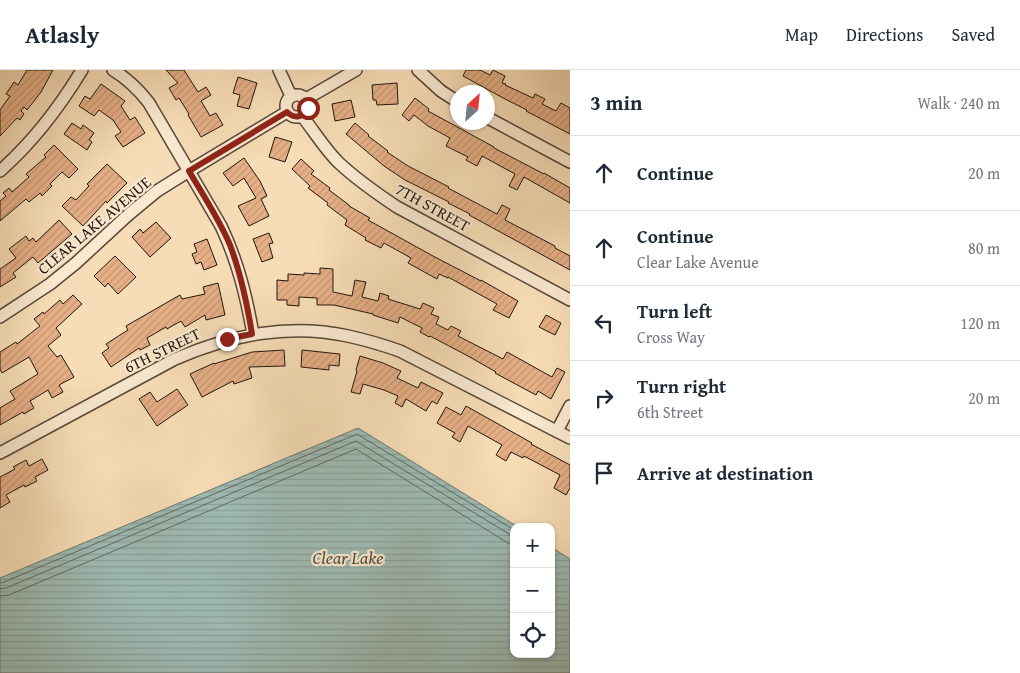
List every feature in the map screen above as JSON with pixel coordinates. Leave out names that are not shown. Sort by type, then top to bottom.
[{"type":"street","points":[[0,172],[48,121],[82,70]]},
{"type":"street","points":[[114,70],[140,91],[149,103],[216,218],[229,244],[242,281],[252,334]]},
{"type":"street","points":[[279,70],[291,96]]},
{"type":"street","points":[[306,99],[356,70]]},
{"type":"street","points":[[418,70],[440,91],[450,97]]},
{"type":"street","points":[[297,94],[306,99],[308,108],[302,116],[292,116],[287,112],[286,101],[291,96],[297,94]]},
{"type":"street","name":"CLEAR LAKE AVENUE","points":[[0,317],[50,284],[158,191],[287,112]]},
{"type":"street","name":"7TH STREET","points":[[302,116],[337,161],[358,180],[382,197],[397,207],[570,300]]},
{"type":"street","points":[[495,122],[570,162]]},
{"type":"street","name":"6TH STREET","points":[[0,453],[175,359],[201,348],[227,339],[252,334],[301,331],[347,335],[400,351],[570,438]]},
{"type":"street","points":[[557,431],[570,406]]},
{"type":"water","name":"Clear Lake","points":[[358,428],[512,523],[510,523],[510,658],[555,658],[555,550],[570,559],[570,673],[0,673],[0,578]]},
{"type":"building","points":[[27,70],[53,70],[41,92],[27,110],[24,107],[21,111],[24,114],[20,120],[17,118],[0,136],[0,110],[10,96],[6,94],[14,82],[18,85]]},
{"type":"building","points":[[166,70],[184,70],[198,92],[206,87],[211,95],[201,101],[210,116],[216,113],[223,125],[201,137],[179,98],[176,100],[169,88],[178,83]]},
{"type":"building","points":[[466,70],[480,70],[490,75],[493,70],[505,76],[502,83],[505,85],[533,98],[535,94],[545,99],[542,104],[556,111],[561,103],[570,108],[570,134],[495,94],[495,85],[479,85],[463,76]]},
{"type":"building","points":[[238,77],[257,83],[249,109],[237,106],[240,95],[233,93]]},
{"type":"building","points":[[397,83],[398,104],[377,105],[376,100],[373,100],[372,85]]},
{"type":"building","points":[[101,84],[125,101],[121,106],[130,120],[135,117],[145,133],[123,147],[115,136],[121,132],[113,120],[99,110],[94,116],[79,106],[85,96],[90,99]]},
{"type":"building","points":[[415,98],[429,109],[428,111],[450,123],[450,130],[463,130],[570,188],[570,203],[524,177],[517,190],[509,186],[515,174],[482,156],[477,166],[466,160],[468,157],[446,146],[450,138],[428,126],[414,115],[409,121],[402,115]]},
{"type":"building","points":[[351,100],[355,117],[335,121],[332,104]]},
{"type":"building","points":[[72,123],[81,129],[83,125],[94,133],[89,140],[92,142],[87,150],[64,134]]},
{"type":"building","points":[[355,123],[387,152],[408,166],[497,214],[502,205],[510,209],[505,220],[570,256],[570,270],[469,215],[449,202],[405,180],[384,166],[346,134]]},
{"type":"building","points":[[275,137],[292,142],[285,162],[269,157]]},
{"type":"building","points":[[54,145],[78,169],[69,178],[62,172],[50,184],[52,186],[42,196],[40,193],[29,202],[26,199],[0,221],[0,201],[6,196],[3,193],[9,188],[12,192],[29,177],[26,174],[46,157],[44,155]]},
{"type":"building","points":[[244,158],[260,181],[267,196],[261,199],[269,216],[249,226],[238,206],[256,198],[244,178],[233,186],[223,173]]},
{"type":"building","points":[[301,159],[314,171],[311,174],[330,188],[329,190],[349,206],[370,218],[368,220],[518,301],[509,318],[493,310],[497,304],[448,277],[439,274],[437,279],[408,263],[411,258],[384,243],[381,248],[365,240],[366,238],[345,225],[347,220],[308,188],[310,186],[292,169]]},
{"type":"building","points":[[107,164],[127,183],[107,203],[106,201],[83,226],[62,206],[71,197],[76,200],[89,186],[87,184]]},
{"type":"building","points":[[59,220],[72,234],[38,263],[33,257],[13,273],[16,277],[0,287],[0,269],[16,258],[9,249],[26,236],[29,241],[33,238],[36,242]]},
{"type":"building","points":[[156,222],[171,238],[150,257],[132,237],[140,229],[143,233]]},
{"type":"building","points":[[269,233],[273,243],[269,244],[273,258],[262,262],[253,239]]},
{"type":"building","points":[[207,239],[217,265],[204,270],[201,262],[196,264],[192,254],[197,252],[194,244]]},
{"type":"building","points":[[115,256],[136,277],[118,294],[108,283],[105,287],[94,276]]},
{"type":"building","points":[[320,268],[333,269],[333,292],[352,296],[355,280],[366,282],[362,297],[378,301],[380,293],[389,296],[388,299],[420,309],[423,303],[434,308],[431,314],[439,317],[436,324],[448,330],[451,326],[461,331],[458,336],[503,359],[507,352],[552,377],[557,368],[565,372],[551,399],[538,391],[536,395],[495,373],[468,356],[420,332],[422,328],[400,317],[398,323],[373,314],[334,305],[317,305],[317,298],[299,297],[299,306],[287,305],[287,300],[277,300],[277,280],[288,281],[288,274],[320,274]]},
{"type":"building","points":[[218,283],[225,315],[206,320],[205,315],[185,327],[181,321],[167,329],[166,327],[147,338],[150,345],[140,350],[139,348],[111,367],[102,353],[109,348],[106,344],[128,330],[126,326],[180,295],[182,299],[205,294],[203,287]]},
{"type":"building","points":[[73,295],[82,304],[56,328],[61,335],[48,346],[57,357],[61,355],[74,377],[59,385],[63,392],[52,398],[48,390],[30,401],[34,408],[0,425],[0,408],[15,399],[10,391],[38,374],[29,357],[2,373],[0,369],[0,352],[16,342],[17,344],[40,326],[34,319],[43,312],[44,314],[60,300],[63,304]]},
{"type":"building","points":[[546,315],[561,323],[555,335],[539,327]]},
{"type":"building","points":[[284,350],[285,366],[249,367],[252,378],[234,384],[233,381],[202,397],[190,374],[214,363],[252,352]]},
{"type":"building","points":[[302,350],[340,354],[339,366],[329,365],[329,370],[301,367]]},
{"type":"building","points":[[360,356],[401,371],[397,378],[418,388],[421,382],[443,393],[437,404],[432,401],[426,411],[406,399],[402,407],[395,403],[398,396],[363,384],[360,394],[351,392]]},
{"type":"building","points":[[177,389],[188,405],[157,426],[139,399],[150,392],[157,402]]},
{"type":"building","points":[[466,406],[570,465],[570,488],[566,495],[554,488],[560,475],[524,456],[523,458],[511,452],[506,461],[496,455],[502,445],[468,426],[460,442],[452,437],[455,433],[437,423],[446,407],[461,415]]},
{"type":"building","points":[[42,459],[48,470],[35,477],[37,481],[25,487],[24,485],[6,495],[10,502],[0,508],[0,477],[15,469],[13,467],[26,460],[29,466]]},
{"type":"route","points":[[227,339],[252,334],[247,300],[239,272],[221,226],[189,171],[287,112],[292,116],[299,117],[305,114],[308,108]]}]
